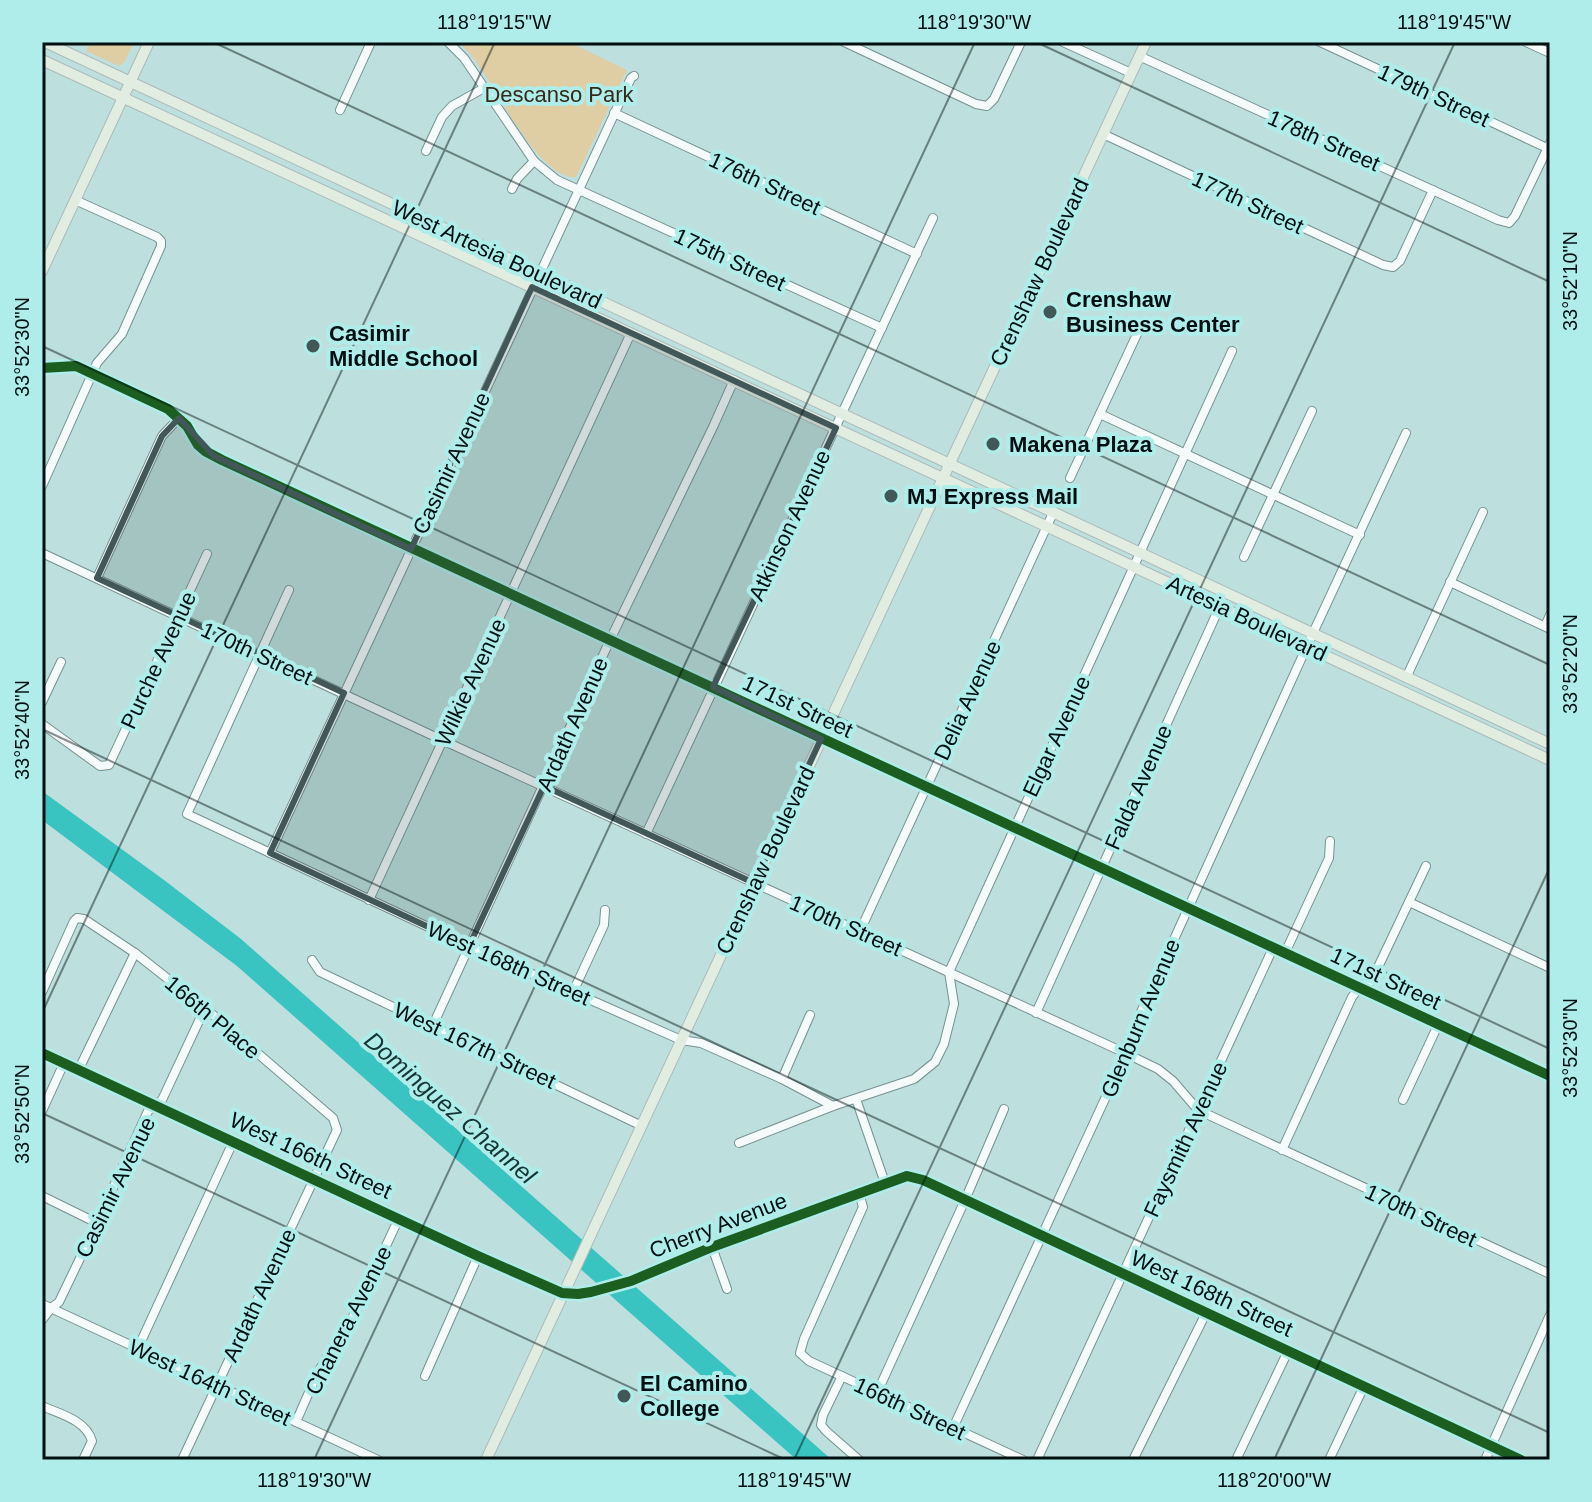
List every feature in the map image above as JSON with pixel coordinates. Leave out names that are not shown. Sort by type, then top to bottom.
[{"type":"main road","name":"West Artesia Boulevard","points":[[45,42],[950,464]]},
{"type":"main road","points":[[42,271],[149,42]]},
{"type":"main road","name":"Crenshaw Boulevard","points":[[486,1460],[1146,42]]},
{"type":"main road","name":"West Artesia Boulevard","points":[[42,60],[943,478]]},
{"type":"main road","name":"Artesia Boulevard","points":[[950,464],[1550,744]]},
{"type":"main road","name":"Artesia Boulevard","points":[[943,478],[1550,760]]},
{"type":"street","points":[[340,110],[371,42]]},
{"type":"street","name":"175th Street","points":[[448,42],[464,58],[534,161],[557,180],[882,328]]},
{"type":"street","points":[[844,42],[976,104],[987,106],[994,99],[1021,42]]},
{"type":"street","points":[[1063,42],[1131,73]]},
{"type":"street","name":"179th Street","points":[[1320,42],[1549,146]]},
{"type":"street","points":[[1526,42],[1550,53]]},
{"type":"street","name":"178th Street","points":[[1139,56],[1509,223],[1549,146]]},
{"type":"street","name":"Casimir Avenue","points":[[270,853],[532,287],[634,76]]},
{"type":"street","points":[[426,151],[442,117],[452,106],[484,88]]},
{"type":"street","name":"176th Street","points":[[614,113],[917,254]]},
{"type":"street","name":"177th Street","points":[[1103,134],[1393,267],[1400,261],[1433,190]]},
{"type":"street","points":[[512,189],[534,161]]},
{"type":"street","points":[[42,486],[97,363],[122,334],[161,241],[75,200]]},
{"type":"street","name":"Atkinson Avenue","points":[[646,834],[933,218]]},
{"type":"street","points":[[1070,478],[1138,332]]},
{"type":"street","name":"Wilkie Avenue","points":[[369,900],[631,333]]},
{"type":"street","name":"Elgar Avenue","points":[[739,1143],[833,1106],[914,1079],[935,1062],[947,1035],[954,1004],[949,972],[1232,351]]},
{"type":"street","name":"171st Street","points":[[42,368],[72,365],[168,409],[205,451],[1550,1076]]},
{"type":"street","name":"Ardath Avenue","points":[[433,1025],[610,640],[734,380]]},
{"type":"street","points":[[1244,557],[1312,411]]},
{"type":"street","points":[[1100,414],[1360,535]]},
{"type":"street","points":[[97,578],[162,436],[179,418]]},
{"type":"street","name":"Glenburn Avenue","points":[[953,1428],[1122,1062],[1123,1052],[1187,908],[1406,433]]},
{"type":"street","points":[[1406,678],[1483,512]]},
{"type":"street","name":"Delia Avenue","points":[[860,931],[1053,513]]},
{"type":"street","name":"170th Street","points":[[42,553],[1123,1052],[1158,1069],[1198,1110],[1550,1274]]},
{"type":"street","name":"Purche Avenue","points":[[42,724],[100,766],[109,765],[207,554]]},
{"type":"street","points":[[1450,582],[1547,628],[1550,615]]},
{"type":"street","points":[[260,655],[289,590]]},
{"type":"street","name":"Falda Avenue","points":[[1036,1013],[1220,606]]},
{"type":"street","name":"West 168th Street","points":[[260,655],[187,814],[469,946],[681,1040],[701,1043],[833,1106]]},
{"type":"street","points":[[42,702],[61,662]]},
{"type":"street","points":[[1285,953],[1329,858],[1330,841]]},
{"type":"street","points":[[1282,1150],[1352,997],[1359,988],[1371,982],[1426,866]]},
{"type":"street","points":[[1409,902],[1550,968]]},
{"type":"street","points":[[573,992],[604,925],[605,910]]},
{"type":"street","name":"166th Place","points":[[42,992],[77,918],[84,919],[135,953],[205,1008],[333,1118],[337,1130]]},
{"type":"street","name":"Faysmith Avenue","points":[[1037,1460],[1273,948]]},
{"type":"street","points":[[79,1069],[135,953]]},
{"type":"street","name":"West 167th Street","points":[[312,960],[320,972],[642,1126]]},
{"type":"street","name":"Casimir Avenue","points":[[42,1320],[46,1306],[59,1302],[148,1111],[162,1100],[205,1008]]},
{"type":"street","points":[[782,1079],[810,1015]]},
{"type":"street","points":[[1403,1100],[1438,1025]]},
{"type":"street","name":"West 166th Street","points":[[42,1053],[562,1293]]},
{"type":"street","points":[[42,1111],[64,1063]]},
{"type":"street","points":[[856,1099],[885,1183]]},
{"type":"street","points":[[877,1393],[1004,1109]]},
{"type":"street","name":"Ardath Avenue","points":[[182,1460],[337,1130]]},
{"type":"street","points":[[138,1348],[233,1142]]},
{"type":"street","name":"West 168th Street","points":[[885,1183],[907,1176],[923,1180],[1521,1460]]},
{"type":"street","name":"Cherry Avenue","points":[[562,1293],[602,1290],[631,1281],[712,1247],[885,1183]]},
{"type":"street","name":"166th Street","points":[[859,1193],[863,1207],[800,1353],[809,1361],[1023,1460]]},
{"type":"street","points":[[42,1196],[97,1223]]},
{"type":"street","name":"Chanera Avenue","points":[[296,1422],[325,1359],[348,1327],[399,1218]]},
{"type":"street","points":[[712,1247],[727,1289]]},
{"type":"street","points":[[425,1376],[478,1256]]},
{"type":"street","name":"West 164th Street","points":[[46,1306],[296,1422],[362,1456],[378,1460]]},
{"type":"street","points":[[1133,1460],[1206,1313]]},
{"type":"street","points":[[1485,1460],[1550,1315]]},
{"type":"street","points":[[1236,1460],[1288,1351]]},
{"type":"street","points":[[842,1376],[821,1425],[859,1460]]},
{"type":"street","points":[[1329,1460],[1364,1386]]},
{"type":"street","points":[[42,1406],[83,1425],[89,1432],[92,1441],[83,1460]]},
{"type":"highlighted area","points":[[532,287],[836,428],[713,687],[821,739],[754,883],[544,786],[469,946],[270,853],[344,693],[97,578],[162,436],[179,418],[214,456],[411,549]]},
{"type":"green space","points":[[90,42],[134,42],[125,61],[119,66],[86,51]]},
{"type":"green space","name":"Descanso Park","points":[[458,42],[569,42],[627,70],[576,177],[563,174],[549,165],[535,150],[477,63]]},
{"type":"water","points":[[42,791],[241,939],[832,1460],[797,1460],[237,966],[42,820]]},
{"type":"cycle path","points":[[42,368],[76,366],[168,409],[187,426],[198,445],[222,460],[1550,1076]]},
{"type":"cycle path","points":[[42,1053],[562,1293],[591,1292],[631,1281],[712,1247],[907,1176],[923,1180],[1521,1460]]},
{"type":"place","name":"Crenshaw Business Center","points":[[1050,312]]},
{"type":"place","name":"Casimir Middle School","points":[[313,346]]},
{"type":"place","name":"Makena Plaza","points":[[993,444]]},
{"type":"place","name":"MJ Express Mail","points":[[891,496]]},
{"type":"place","name":"El Camino College","points":[[624,1396]]},
{"type":"water label","name":"Dominguez Channel","points":[[450,1108]]}]
